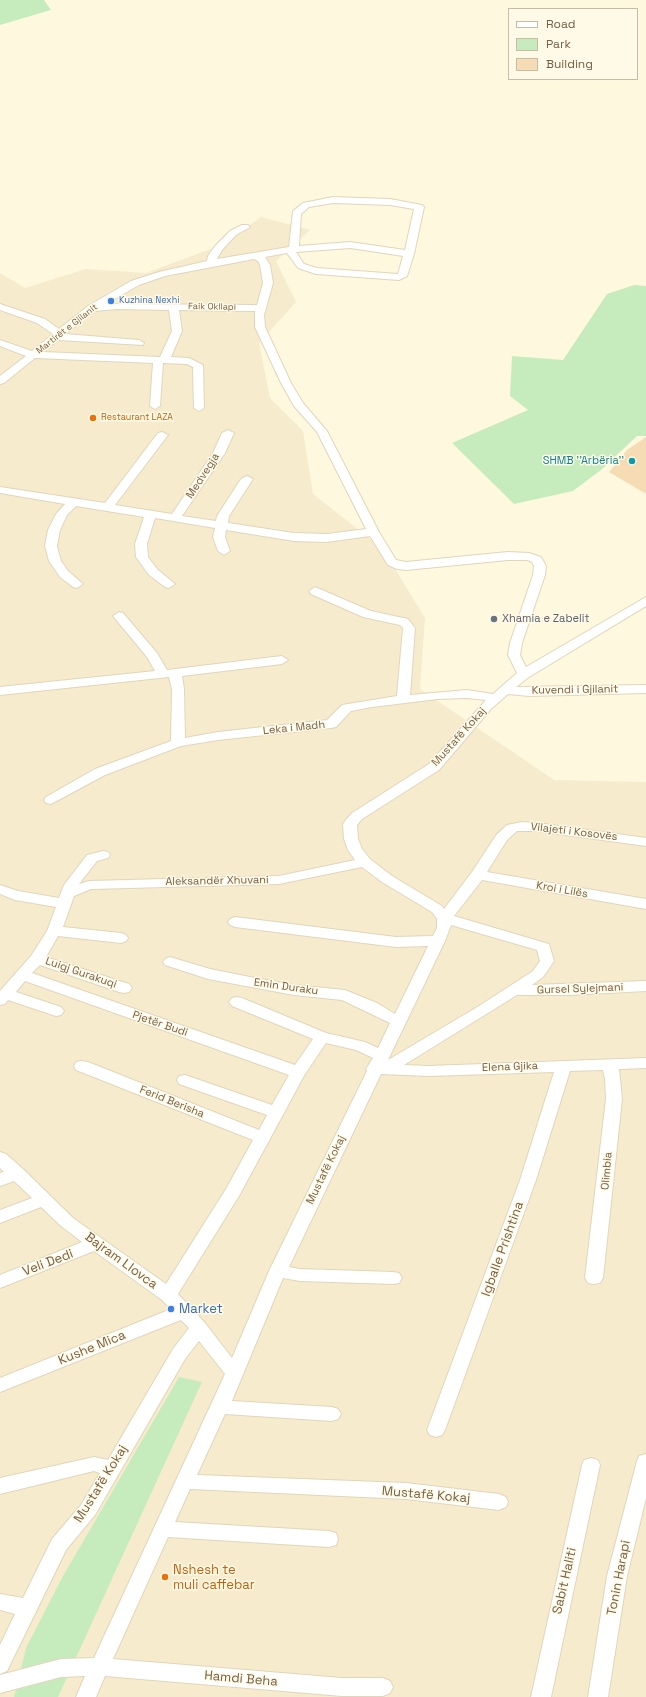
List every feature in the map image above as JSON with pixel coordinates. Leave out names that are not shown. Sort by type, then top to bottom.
[{"type":"street","points":[[333,200],[390,202],[419,207],[409,254],[402,276],[394,278],[307,269],[301,266],[292,250],[296,213],[306,205],[333,200]]},
{"type":"street","points":[[212,263],[212,256],[218,248],[234,233],[245,227]]},
{"type":"street","name":"Martirët e Gjilanit","points":[[0,381],[92,308],[135,283],[162,274],[212,263],[292,250],[356,245],[409,254]]},
{"type":"street","points":[[255,256],[262,259],[267,273],[268,283],[258,315],[260,327],[286,383],[298,404],[322,431],[373,532],[392,562],[397,565],[406,566],[508,556],[529,557],[537,560],[540,566],[539,574],[516,643],[514,655],[524,674]]},
{"type":"street","points":[[1,304],[41,321],[57,336],[139,343]]},
{"type":"street","name":"Faik Okllapi","points":[[92,308],[117,306],[261,308]]},
{"type":"street","points":[[155,406],[161,360],[177,331],[174,307]]},
{"type":"street","name":"Martirët e Gjilanit","points":[[0,343],[34,355]]},
{"type":"street","points":[[34,355],[189,361],[198,365],[199,408]]},
{"type":"street","name":"Medvegja","points":[[175,518],[219,453],[228,433]]},
{"type":"street","points":[[108,507],[162,435]]},
{"type":"street","points":[[224,552],[219,537],[223,516],[247,479]]},
{"type":"street","points":[[0,490],[72,503],[108,507],[294,537],[327,538],[373,532]]},
{"type":"street","points":[[72,503],[62,514],[54,530],[51,546],[56,561],[64,574],[77,584]]},
{"type":"street","points":[[151,514],[141,544],[142,557],[153,572],[169,584]]},
{"type":"street","points":[[315,591],[367,614],[404,622],[409,628],[403,700]]},
{"type":"street","name":"Mustafë Kokaj","points":[[86,1697],[162,1529],[220,1407],[278,1271],[398,1020],[444,928],[444,919],[437,909],[387,879],[365,862],[355,850],[351,839],[350,824],[358,816],[434,767],[500,694],[524,674],[643,607]]},
{"type":"street","points":[[118,616],[169,674],[178,689],[178,743]]},
{"type":"street","points":[[0,691],[169,674],[282,660]]},
{"type":"street","name":"Kuvendi i Gjilanit","points":[[500,694],[646,689]]},
{"type":"street","name":"Leka i Madh","points":[[51,800],[100,772],[178,743],[218,736],[332,724],[347,708],[438,695],[500,694]]},
{"type":"street","name":"Vilajeti i Kosovës","points":[[478,875],[502,837],[512,828],[522,826],[611,836],[646,842]]},
{"type":"street","name":"Luigj Gurakuqi","points":[[56,1011],[3,997],[37,959],[54,931],[71,885],[92,858],[103,855]]},
{"type":"street","name":"Aleksandër Xhuvani","points":[[66,898],[88,885],[279,880],[365,862]]},
{"type":"street","name":"Mustafë Kokaj","points":[[444,919],[478,875]]},
{"type":"street","name":"Kroi i Lilës","points":[[478,875],[646,904]]},
{"type":"street","points":[[0,889],[16,895],[66,898]]},
{"type":"street","points":[[237,1002],[322,1037],[360,1046],[378,1062],[395,1063],[538,974],[547,961],[544,947],[460,921],[444,919]]},
{"type":"street","points":[[235,922],[396,942],[438,941]]},
{"type":"street","points":[[54,931],[121,938]]},
{"type":"street","name":"Luigj Gurakuqi","points":[[37,959],[124,988]]},
{"type":"street","name":"Emin Duraku","points":[[170,962],[208,974],[255,983],[294,990],[344,995],[372,1007],[386,1016],[398,1020]]},
{"type":"street","name":"Pjetër Budi","points":[[22,976],[298,1072]]},
{"type":"street","name":"Gursel Sylejmani","points":[[513,990],[570,990],[646,986]]},
{"type":"street","points":[[168,1295],[233,1192],[275,1112],[298,1072],[322,1037]]},
{"type":"street","name":"Elena Gjika","points":[[378,1062],[429,1071],[646,1063]]},
{"type":"street","name":"Olimbia","points":[[594,1278],[602,1218],[614,1099],[613,1079],[610,1064]]},
{"type":"street","name":"Ferid Berisha","points":[[82,1066],[262,1137]]},
{"type":"street","name":"Igballe Prishtina","points":[[436,1430],[484,1303],[525,1187],[564,1066]]},
{"type":"street","points":[[185,1080],[275,1112]]},
{"type":"street","name":"Bajram Llovca","points":[[0,1158],[67,1222],[168,1295],[199,1328],[234,1372]]},
{"type":"street","points":[[0,1180],[17,1173]]},
{"type":"street","points":[[0,1217],[43,1200]]},
{"type":"street","name":"Veli Dedi","points":[[0,1282],[96,1243]]},
{"type":"street","points":[[278,1271],[300,1275],[393,1278]]},
{"type":"street","name":"Kushe Mica","points":[[0,1385],[166,1320],[183,1311]]},
{"type":"street","name":"Mustafë Kokaj","points":[[0,1666],[59,1545],[88,1510],[175,1360],[199,1328]]},
{"type":"street","points":[[220,1407],[332,1414]]},
{"type":"street","name":"Tonin Harapi","points":[[598,1697],[617,1576],[646,1461]]},
{"type":"street","points":[[0,1486],[94,1464],[113,1469]]},
{"type":"street","name":"Sabit Haliti","points":[[541,1697],[591,1465]]},
{"type":"street","name":"Mustafë Kokaj","points":[[185,1481],[215,1484],[406,1491],[499,1502]]},
{"type":"street","points":[[162,1529],[329,1539]]},
{"type":"street","points":[[0,1602],[29,1608]]},
{"type":"street","name":"Hamdi Beha","points":[[0,1684],[61,1668],[99,1667],[342,1687],[383,1688]]},
{"type":"shaded area","points":[[261,217],[310,230],[276,261],[296,302],[259,343],[270,398],[303,431],[313,494],[383,549],[425,618],[420,689],[554,780],[646,782],[646,1697],[0,1697],[0,273],[25,288],[86,269],[146,273],[224,244]]},
{"type":"green space","points":[[0,0],[44,0],[51,10],[0,25]]},
{"type":"green space","points":[[634,285],[646,286],[646,436],[637,436],[601,470],[573,491],[514,504],[452,443],[528,410],[510,396],[512,356],[563,360],[607,294]]},
{"type":"green space","points":[[179,1377],[202,1382],[58,1697],[14,1697],[26,1648],[63,1576]]},
{"type":"building","name":"SHMB ''Arbëria''","points":[[646,437],[646,494],[609,472],[627,450]]},
{"type":"place","name":"Kuzhina Nexhi","points":[[111,301]]},
{"type":"place","name":"Restaurant LAZA","points":[[93,418]]},
{"type":"place","name":"SHMB ''Arbëria''","points":[[632,461]]},
{"type":"place","name":"Xhamia e Zabelit","points":[[494,619]]},
{"type":"place","name":"Market","points":[[171,1309]]},
{"type":"place","name":"Nshesh te muli caffebar","points":[[165,1577]]}]
